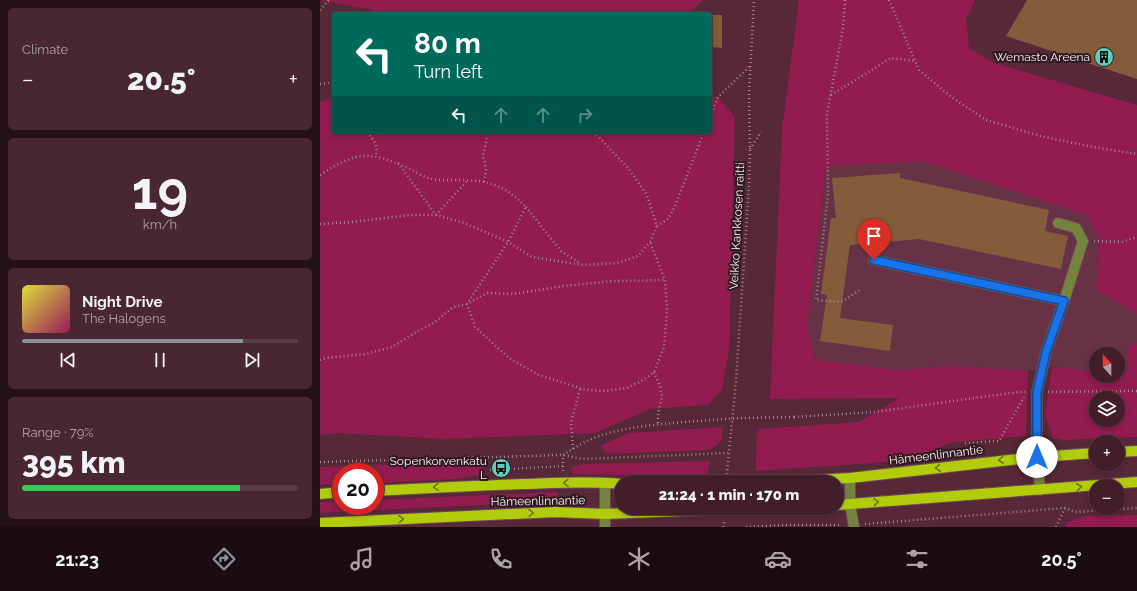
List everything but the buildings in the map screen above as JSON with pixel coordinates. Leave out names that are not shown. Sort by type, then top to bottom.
[{"type":"main road","points":[[1125,452],[1137,451]]},
{"type":"main road","name":"Hämeenlinnantie","points":[[844,478],[1037,457],[1089,454]]},
{"type":"main road","points":[[844,504],[1137,482]]},
{"type":"main road","name":"Hämeenlinnantie","points":[[384,491],[564,483],[614,483]]},
{"type":"main road","points":[[320,494],[332,493]]},
{"type":"main road","name":"Hämeenlinnantie","points":[[320,523],[555,512],[614,514]]},
{"type":"street","points":[[1040,490],[1033,392],[1083,241],[1076,228],[1058,223]]},
{"type":"street","points":[[874,260],[1064,301]]},
{"type":"street","points":[[850,478],[850,504],[854,526]]},
{"type":"street","points":[[605,482],[605,527]]},
{"type":"path","points":[[320,10],[328,1],[331,0]]},
{"type":"path","name":"Veikko Kankkosen raitti","points":[[726,475],[736,382],[750,149],[749,95],[754,0]]},
{"type":"path","points":[[845,0],[844,28],[827,114],[828,194],[816,300],[841,302],[860,290]]},
{"type":"path","points":[[889,0],[919,70],[950,96],[986,120],[1048,137],[1093,147],[1137,154]]},
{"type":"path","points":[[831,95],[891,58],[915,61]]},
{"type":"path","points":[[712,112],[718,97],[750,66]]},
{"type":"path","points":[[320,84],[332,82]]},
{"type":"path","points":[[750,149],[761,132]]},
{"type":"path","points":[[369,134],[378,147],[376,156]]},
{"type":"path","points":[[596,134],[628,168],[647,195],[657,226]]},
{"type":"path","points":[[320,224],[410,215],[436,215],[464,223],[508,242],[532,256],[583,265],[617,263],[638,256],[650,242],[657,226],[668,219],[675,206],[703,134]]},
{"type":"path","points":[[484,182],[486,170],[483,155],[486,141],[485,137]]},
{"type":"path","points":[[320,175],[349,159],[358,156],[376,156],[397,163],[433,180],[468,180],[492,184],[506,190],[518,199],[561,251],[583,265]]},
{"type":"path","points":[[397,163],[436,215]]},
{"type":"path","points":[[436,215],[468,180]]},
{"type":"path","points":[[467,304],[508,242],[526,207]]},
{"type":"path","points":[[1083,241],[1122,242],[1137,237]]},
{"type":"path","points":[[467,304],[476,327],[509,358],[539,375],[580,389],[605,391],[626,388],[640,382],[654,372],[664,347],[667,310],[665,280],[650,242]]},
{"type":"path","points":[[320,360],[326,358],[366,354],[388,349],[430,325],[454,307],[467,304],[487,293],[513,294],[564,286],[613,281],[665,280]]},
{"type":"path","points":[[654,372],[660,386],[662,397],[658,414],[658,425]]},
{"type":"path","points":[[573,449],[571,422],[580,389]]},
{"type":"path","points":[[563,455],[588,441],[620,431],[658,425],[754,417],[794,417],[874,412],[1018,392],[1137,391]]},
{"type":"path","points":[[965,444],[999,440],[1033,392]]},
{"type":"path","points":[[320,462],[563,455],[582,459],[728,453]]},
{"type":"path","points":[[563,455],[564,483]]},
{"type":"path","points":[[490,470],[563,466]]},
{"type":"path","points":[[1056,527],[1065,508]]},
{"type":"path","points":[[746,527],[786,525],[854,526],[1065,508],[1075,512],[1137,508]]},
{"type":"shaded area","points":[[320,0],[703,0],[688,12],[373,12],[373,10]]},
{"type":"shaded area","points":[[799,0],[974,0],[966,19],[969,48],[994,63],[1137,105],[1137,314],[1096,290],[1099,238],[1087,215],[923,161],[826,166],[807,329],[815,360],[897,370],[953,366],[1028,371],[1026,436],[954,442],[902,461],[756,471],[757,429],[859,422],[899,398],[770,399],[782,129]]},
{"type":"shaded area","points":[[712,97],[718,97],[735,117],[729,349],[722,390],[708,405],[650,409],[595,433],[445,439],[339,433],[320,435],[320,102],[332,99],[332,134],[712,134]]},
{"type":"shaded area","points":[[923,161],[1087,215],[1099,238],[1096,290],[1137,314],[1137,374],[1125,373],[1125,347],[1089,347],[1089,370],[1052,367],[1028,371],[953,366],[897,370],[815,360],[807,329],[826,166]]},
{"type":"shaded area","points":[[1137,344],[1137,437],[1125,437],[1125,435],[1089,435],[1089,439],[1064,440],[1053,438],[1045,415],[1052,367],[1089,370],[1089,383],[1125,383],[1125,373],[1128,373],[1128,349],[1130,345]]},
{"type":"shaded area","points":[[722,427],[720,442],[709,450],[609,454],[600,446],[629,433]]},
{"type":"shaded area","points":[[710,461],[707,475],[573,474],[571,469],[575,466],[584,464]]},
{"type":"shaded area","points":[[485,462],[484,474],[457,479],[384,483],[384,465]]},
{"type":"shaded area","points":[[320,467],[332,467],[332,484],[320,485]]},
{"type":"shaded area","points":[[557,492],[558,501],[384,510],[384,500]]},
{"type":"shaded area","points":[[332,501],[332,512],[320,513],[320,502]]},
{"type":"shaded area","points":[[1137,515],[1137,527],[1065,527],[1068,522],[1086,516]]},
{"type":"place","name":"Wemasto Areena","points":[[1104,57]]},
{"type":"place","name":"Sopenkorvenkatu L","points":[[501,468]]},
{"type":"route","points":[[874,260],[1064,301],[1046,352],[1037,392],[1037,457]]}]
